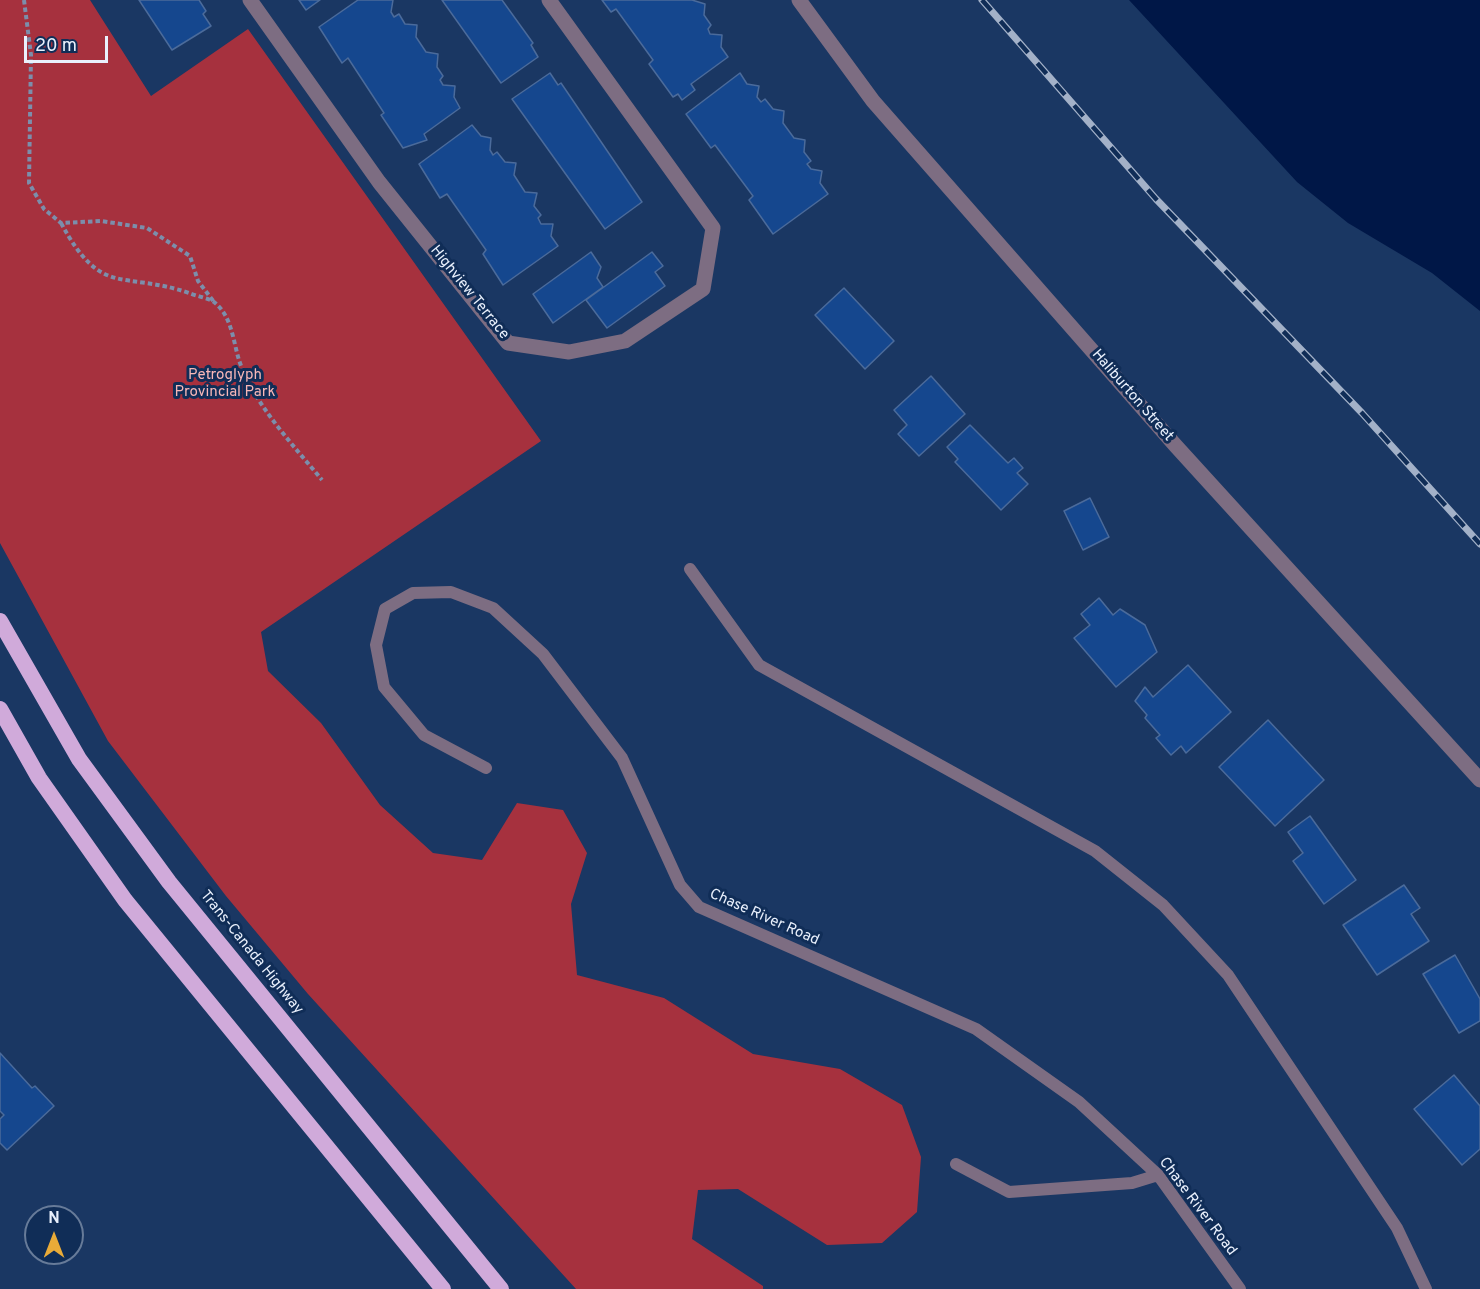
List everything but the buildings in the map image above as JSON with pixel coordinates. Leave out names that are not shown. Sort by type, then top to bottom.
[{"type":"highway","name":"Trans-Canada Highway","points":[[0,621],[79,759],[169,882],[501,1289]]},
{"type":"highway","points":[[0,709],[39,778],[125,900],[443,1289]]},
{"type":"street","name":"Highview Terrace","points":[[250,0],[379,182],[508,343],[569,352],[625,341],[703,289],[713,228],[549,0]]},
{"type":"street","name":"Haliburton Street","points":[[799,0],[873,101],[1175,445],[1480,780]]},
{"type":"lane","points":[[690,569],[759,665],[1095,851],[1163,905],[1228,975],[1397,1228],[1426,1289]]},
{"type":"lane","name":"Chase River Road","points":[[486,768],[424,735],[384,687],[376,645],[385,609],[413,593],[451,592],[493,608],[543,654],[622,758],[680,885],[699,907],[976,1029],[1079,1102],[1158,1175],[1240,1289]]},
{"type":"lane","points":[[956,1164],[1009,1192],[1132,1183],[1158,1175]]},
{"type":"path","points":[[24,0],[31,55],[29,183],[44,209],[61,222],[75,248],[98,272],[118,281],[172,287],[214,302]]},
{"type":"path","points":[[61,222],[100,221],[147,228],[190,256],[198,281],[229,321],[240,363],[270,418],[322,480]]},
{"type":"green space","name":"Petroglyph Provincial Park","points":[[0,0],[90,0],[151,96],[248,29],[541,441],[261,632],[268,671],[321,723],[380,805],[433,853],[482,860],[517,803],[563,810],[587,853],[571,904],[577,975],[664,998],[753,1054],[840,1069],[902,1105],[921,1157],[917,1212],[882,1243],[827,1245],[738,1189],[698,1190],[692,1239],[763,1286],[763,1289],[576,1289],[308,994],[226,896],[108,741],[0,543]]},
{"type":"water","points":[[1129,0],[1480,0],[1480,311],[1432,273],[1348,223],[1297,182]]},
{"type":"railway","points":[[982,0],[1156,199],[1362,413],[1480,544]]}]
